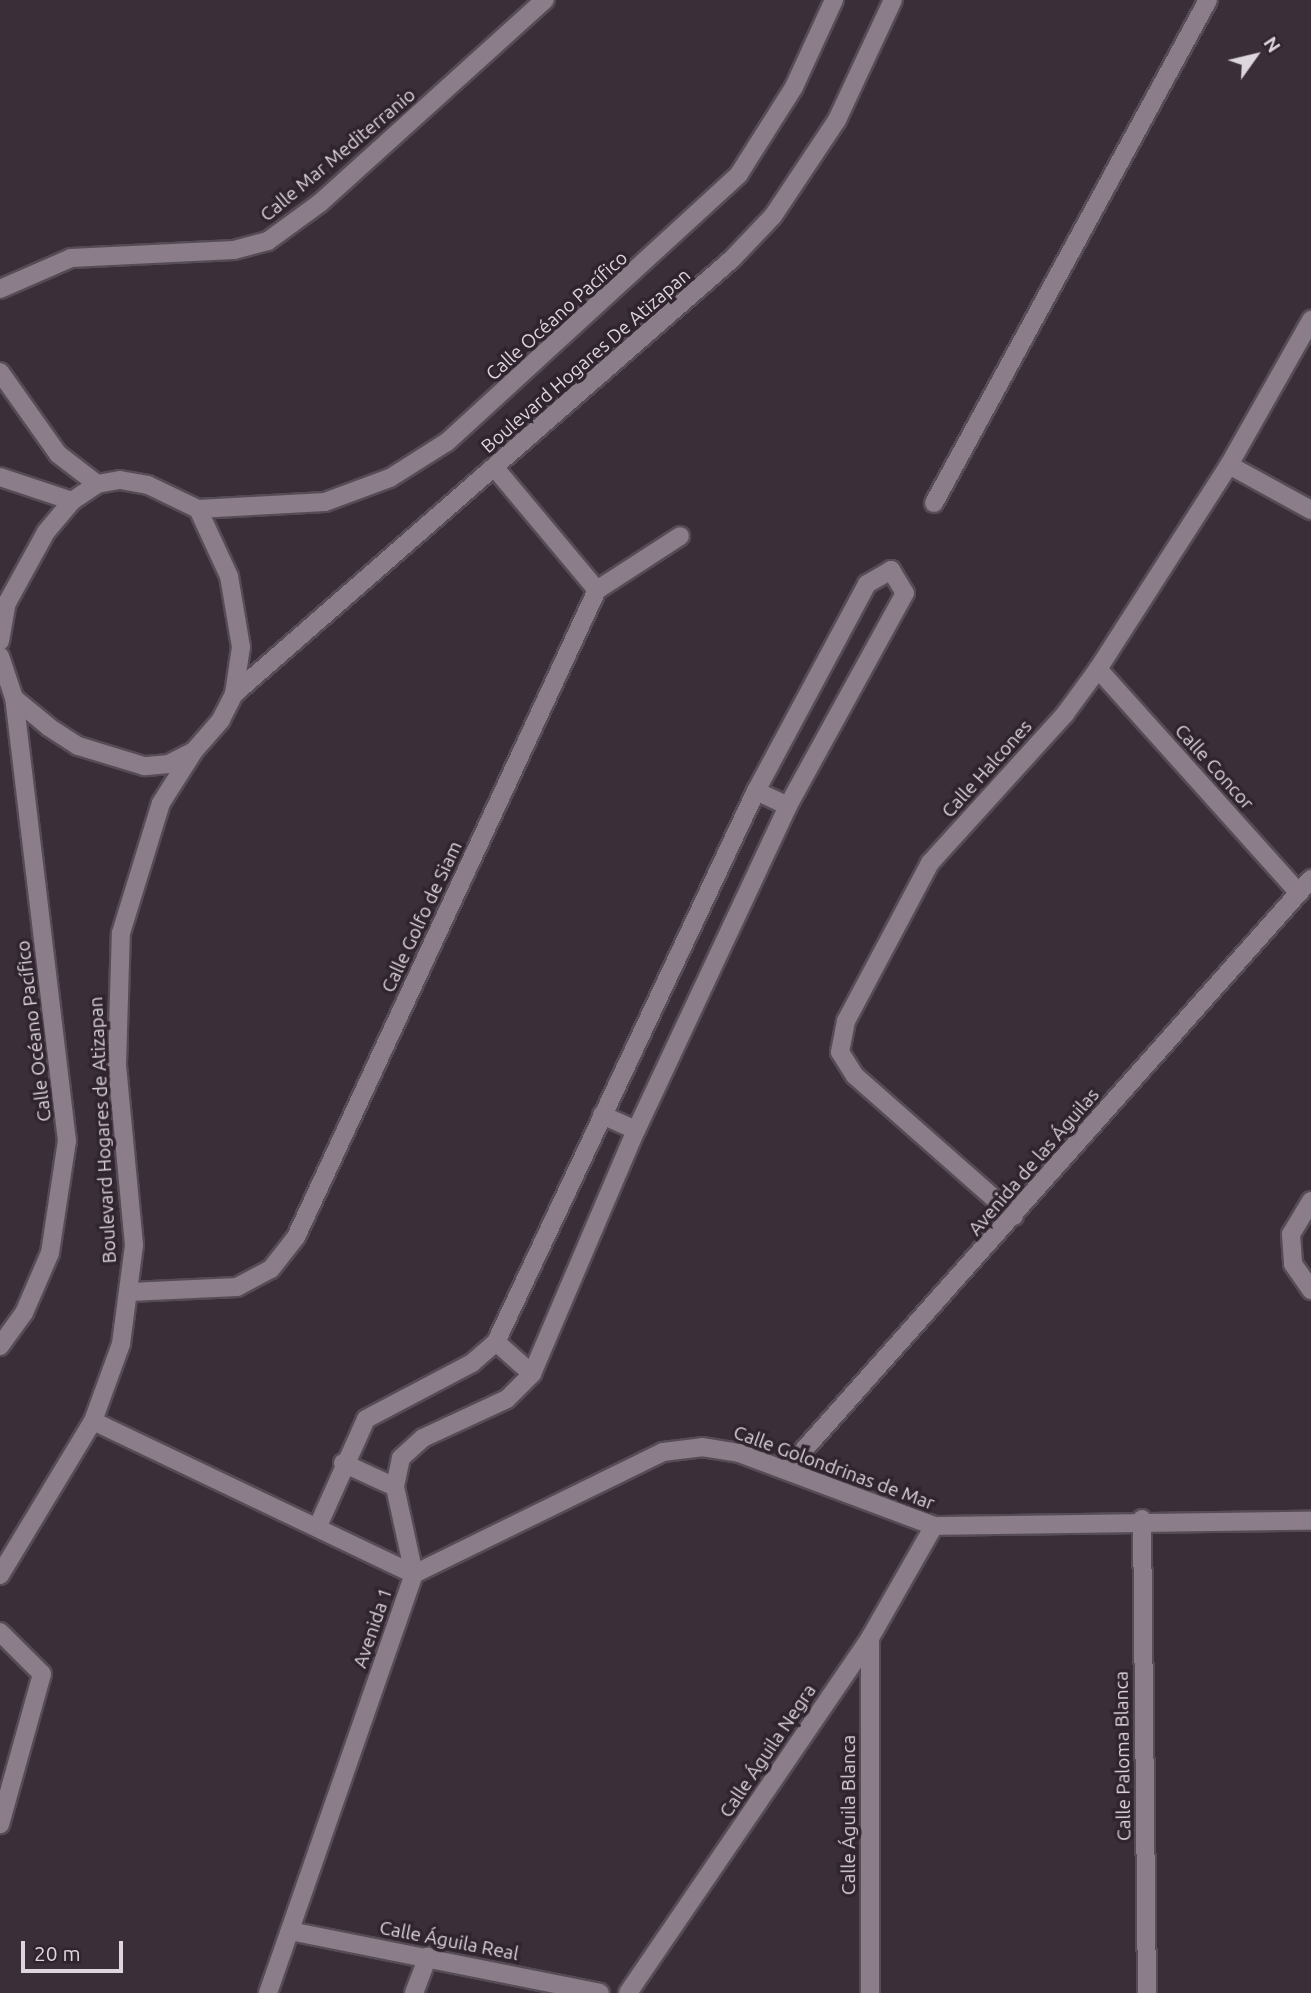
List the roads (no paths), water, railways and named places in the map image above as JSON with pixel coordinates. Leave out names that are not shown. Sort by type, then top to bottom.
[{"type":"street","name":"Calle Mar Mediterranio","points":[[0,289],[71,258],[234,250],[268,241],[320,203],[545,0]]},
{"type":"street","name":"Calle Océano Pacífico","points":[[198,509],[325,502],[390,478],[447,442],[739,174],[794,87],[834,0]]},
{"type":"street","name":"Boulevard Hogares De Atizapan","points":[[234,694],[495,468],[773,216],[837,120],[893,0]]},
{"type":"street","points":[[934,503],[1208,0]]},
{"type":"street","name":"Calle Halcones","points":[[1014,1216],[855,1076],[840,1052],[846,1021],[930,863],[1065,714],[1098,668],[1229,465],[1311,320]]},
{"type":"street","points":[[0,372],[58,454],[97,484]]},
{"type":"street","points":[[1229,465],[1311,510]]},
{"type":"street","points":[[495,468],[597,590],[680,536]]},
{"type":"street","points":[[0,477],[72,501]]},
{"type":"street","points":[[0,641],[7,603],[27,561],[72,501],[97,484],[148,485],[198,509],[218,541],[237,613],[241,647],[234,694]]},
{"type":"street","points":[[318,1526],[355,1435],[379,1408],[472,1363],[496,1342],[756,791],[867,583],[891,570],[905,593],[788,806],[636,1130],[533,1374],[507,1399],[410,1447],[401,1458],[396,1487],[414,1574]]},
{"type":"street","name":"Calle Golfo de Siam","points":[[130,1292],[237,1287],[271,1269],[296,1237],[597,590]]},
{"type":"street","name":"Calle Océano Pacífico","points":[[0,656],[14,698],[67,1141],[50,1253],[24,1313],[0,1346]]},
{"type":"street","name":"Calle Concor","points":[[1098,668],[1299,893]]},
{"type":"street","name":"Boulevard Hogares de Atizapan","points":[[0,1575],[93,1421],[121,1343],[130,1292],[133,1234],[117,1064],[121,933],[161,803],[234,694]]},
{"type":"street","points":[[14,698],[78,746],[114,760],[169,764],[194,751]]},
{"type":"street","points":[[756,791],[788,806]]},
{"type":"street","name":"Avenida de las Águilas","points":[[786,1470],[1311,879]]},
{"type":"street","points":[[602,1115],[636,1130]]},
{"type":"street","points":[[1311,1201],[1291,1234],[1293,1264],[1311,1290]]},
{"type":"street","points":[[496,1342],[533,1374]]},
{"type":"street","name":"Avenida 1","points":[[93,1421],[414,1574],[268,1993]]},
{"type":"street","name":"Calle Golondrinas de Mar","points":[[414,1574],[663,1452],[702,1447],[786,1470],[934,1527],[1142,1519],[1311,1521]]},
{"type":"street","points":[[343,1463],[396,1487]]},
{"type":"street","name":"Calle Paloma Blanca","points":[[1142,1519],[1147,1993]]},
{"type":"street","name":"Calle Águila Negra","points":[[628,1993],[870,1638],[934,1527]]},
{"type":"street","points":[[0,1632],[41,1674],[0,1824]]},
{"type":"street","name":"Calle Águila Blanca","points":[[870,1638],[870,1993]]},
{"type":"street","name":"Calle Águila Real","points":[[290,1931],[600,1993]]},
{"type":"street","points":[[414,1993],[429,1957]]}]
